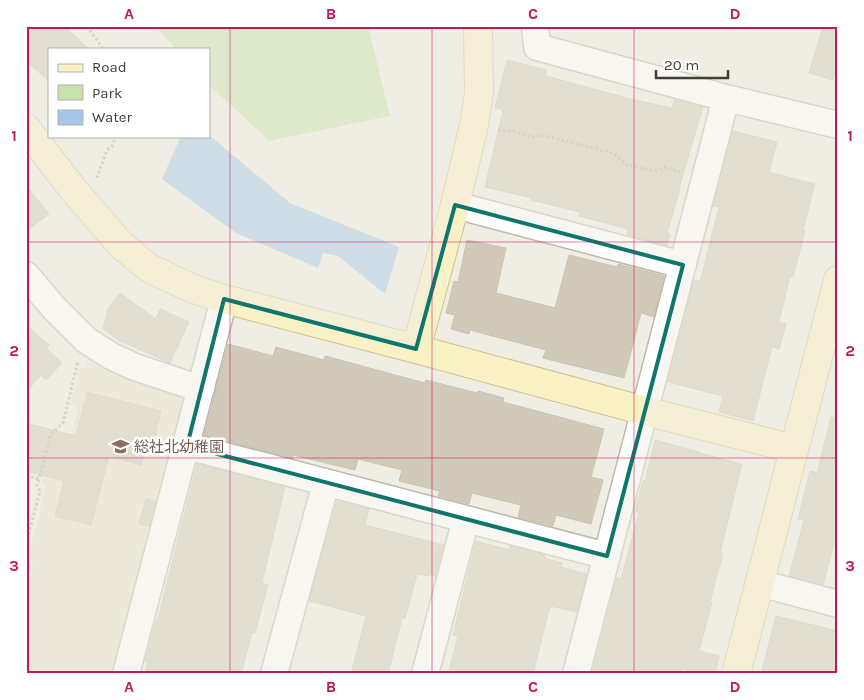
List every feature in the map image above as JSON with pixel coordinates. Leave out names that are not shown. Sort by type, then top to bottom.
[{"type":"street","points":[[416,349],[455,205],[474,125],[479,93],[478,26]]},
{"type":"street","points":[[535,26],[537,47],[726,98],[838,125]]},
{"type":"street","points":[[576,674],[726,98]]},
{"type":"street","points":[[26,128],[72,188],[120,245],[149,268],[191,288],[224,299],[794,449]]},
{"type":"street","points":[[455,205],[683,265]]},
{"type":"street","points":[[26,275],[54,308],[86,340],[111,356],[127,363],[200,389]]},
{"type":"street","points":[[736,674],[838,280]]},
{"type":"street","points":[[126,674],[224,299]]},
{"type":"street","points":[[187,446],[607,556]]},
{"type":"street","points":[[274,674],[326,482]]},
{"type":"street","points":[[425,674],[466,519]]},
{"type":"street","points":[[759,583],[838,604]]},
{"type":"path","points":[[87,26],[102,48]]},
{"type":"path","points":[[494,129],[533,137],[542,135],[613,153],[627,165],[654,170],[665,167],[680,172],[688,170],[706,176]]},
{"type":"path","points":[[95,185],[107,150],[112,146],[115,138]]},
{"type":"path","points":[[26,544],[40,491],[37,486],[51,434],[63,424],[77,365],[82,360],[86,340]]},
{"type":"path","points":[[26,476],[39,479]]},
{"type":"highlighted area","points":[[455,205],[683,265],[607,556],[187,446],[224,299],[416,349]]},
{"type":"shaded area","points":[[89,354],[176,392],[183,403],[112,674],[26,674],[26,589],[33,563],[28,558],[46,487],[42,481],[50,446],[69,442],[78,408],[71,403],[79,368],[86,367]]},
{"type":"green space","points":[[156,26],[368,26],[390,116],[269,141],[210,86],[210,48],[174,48]]},
{"type":"water","points":[[210,136],[290,203],[399,247],[385,294],[338,256],[323,253],[318,268],[236,233],[162,179],[180,138],[210,138]]},
{"type":"building","points":[[26,26],[64,26],[88,48],[48,48],[48,80],[26,61]]},
{"type":"building","points":[[823,26],[838,26],[838,76],[834,75],[833,80],[809,73]]},
{"type":"building","points":[[507,60],[547,70],[546,76],[631,99],[672,108],[674,100],[703,107],[667,233],[670,234],[667,245],[627,235],[628,229],[579,216],[580,212],[485,187],[503,110],[495,108]]},
{"type":"building","points":[[733,131],[777,142],[769,172],[815,184],[793,277],[790,276],[779,322],[786,324],[779,349],[772,347],[753,421],[719,412],[723,396],[668,382],[694,280],[700,282],[719,207],[713,206]]},
{"type":"building","points":[[26,185],[49,214],[26,231]]},
{"type":"building","points":[[467,240],[506,248],[496,293],[555,308],[569,255],[617,267],[618,264],[664,276],[654,317],[641,313],[624,378],[543,358],[546,350],[470,330],[469,334],[451,329],[455,315],[446,313],[454,281],[458,282]]},
{"type":"building","points":[[120,293],[156,319],[160,309],[189,322],[170,363],[118,340],[103,329],[108,309]]},
{"type":"building","points":[[26,325],[49,345],[46,348],[62,363],[46,380],[41,375],[26,392]]},
{"type":"building","points":[[228,344],[273,356],[276,347],[324,360],[325,356],[425,383],[426,380],[477,393],[478,391],[504,398],[503,402],[604,429],[591,477],[603,480],[591,524],[556,515],[553,526],[518,517],[521,505],[472,493],[469,504],[438,496],[440,491],[399,481],[402,470],[358,459],[355,470],[293,455],[292,458],[204,435]]},
{"type":"building","points":[[87,392],[161,411],[153,445],[147,443],[141,465],[109,456],[91,525],[55,516],[64,481],[26,471],[26,423],[76,436]]},
{"type":"building","points":[[831,417],[838,418],[838,529],[823,585],[789,576],[804,520],[798,519],[810,471],[817,473]]},
{"type":"building","points":[[655,440],[742,464],[720,553],[723,553],[710,602],[712,603],[699,651],[719,656],[715,674],[702,674],[682,669],[681,674],[592,674],[617,577],[621,579],[639,512],[635,512]]},
{"type":"building","points":[[197,464],[285,487],[262,583],[268,585],[241,674],[145,674],[148,662],[145,662]]},
{"type":"building","points":[[146,499],[156,502],[149,526],[139,524]]},
{"type":"building","points":[[337,501],[369,509],[365,525],[444,545],[435,576],[417,574],[405,619],[402,618],[388,674],[351,674],[366,616],[309,601]]},
{"type":"building","points":[[476,541],[509,550],[510,546],[545,555],[545,558],[562,563],[561,567],[587,574],[577,612],[550,606],[533,674],[448,674],[458,636],[453,635]]},
{"type":"building","points":[[776,616],[838,631],[838,674],[761,674]]},
{"type":"place","name":"総社北幼稚園","points":[[120,447]]}]
